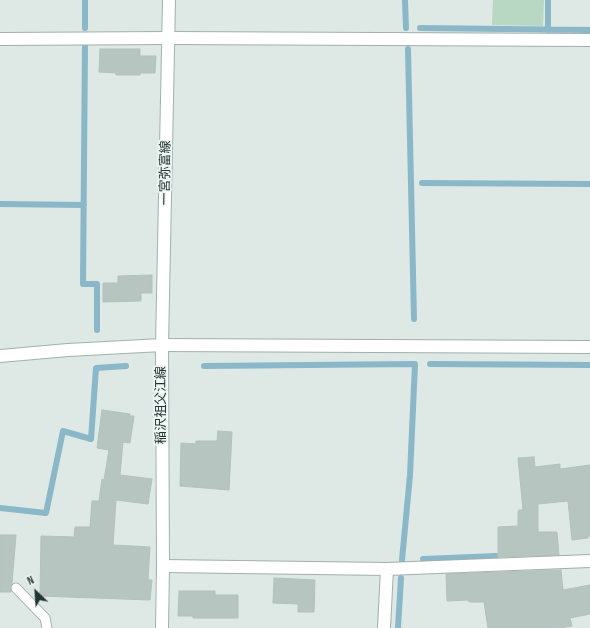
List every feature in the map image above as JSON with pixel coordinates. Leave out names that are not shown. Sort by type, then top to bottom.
[{"type":"street","name":"一宮弥富線","points":[[162,345],[169,0]]},
{"type":"street","points":[[0,39],[169,38],[590,40]]},
{"type":"street","points":[[0,356],[68,350],[162,345],[590,347]]},
{"type":"street","name":"稲沢祖父江線","points":[[162,345],[162,628]]},
{"type":"street","points":[[163,566],[387,568],[590,561]]},
{"type":"street","points":[[384,628],[387,568]]},
{"type":"lane","points":[[16,588],[45,618],[47,628]]},
{"type":"green space","points":[[493,0],[544,0],[543,26],[492,25]]},
{"type":"building","points":[[100,49],[140,49],[140,56],[156,56],[155,73],[140,73],[140,75],[116,75],[116,73],[99,72]]},
{"type":"building","points":[[152,275],[152,293],[141,293],[141,301],[103,302],[103,283],[118,283],[118,276]]},
{"type":"building","points":[[102,410],[130,414],[129,416],[134,416],[130,443],[123,442],[120,475],[152,479],[148,504],[116,500],[113,545],[150,547],[148,580],[152,580],[150,600],[40,596],[41,536],[74,537],[75,527],[90,527],[92,501],[99,501],[102,479],[104,480],[109,450],[97,448]]},
{"type":"building","points":[[218,431],[232,432],[229,490],[180,486],[181,443],[196,444],[196,441],[217,441]]},
{"type":"building","points":[[534,457],[535,467],[560,464],[560,469],[590,465],[590,536],[588,536],[588,538],[572,540],[568,501],[538,504],[538,532],[557,532],[559,555],[498,557],[498,527],[518,526],[518,512],[519,510],[523,510],[518,458]]},
{"type":"building","points":[[0,535],[16,535],[12,583],[10,587],[11,592],[0,592]]},
{"type":"building","points":[[561,570],[563,590],[590,585],[590,614],[570,618],[572,626],[559,628],[488,628],[484,602],[469,602],[468,600],[447,601],[446,574]]},
{"type":"building","points":[[274,578],[315,580],[314,612],[298,612],[298,604],[273,603]]},
{"type":"building","points":[[179,591],[215,591],[215,595],[238,595],[238,618],[193,618],[193,616],[178,616]]},
{"type":"waterway","points":[[85,0],[85,28]]},
{"type":"waterway","points":[[405,0],[406,28]]},
{"type":"waterway","points":[[548,0],[548,30]]},
{"type":"waterway","points":[[420,28],[590,30]]},
{"type":"waterway","points":[[85,44],[83,284],[97,284],[97,330]]},
{"type":"waterway","points":[[408,49],[414,319]]},
{"type":"waterway","points":[[422,183],[590,184]]},
{"type":"waterway","points":[[0,204],[84,205]]},
{"type":"waterway","points":[[204,366],[415,364],[410,475],[402,560]]},
{"type":"waterway","points":[[430,364],[590,365]]},
{"type":"waterway","points":[[0,508],[46,513],[63,431],[91,439],[96,368],[126,366]]},
{"type":"waterway","points":[[423,559],[496,556]]},
{"type":"waterway","points":[[398,628],[401,578]]}]
